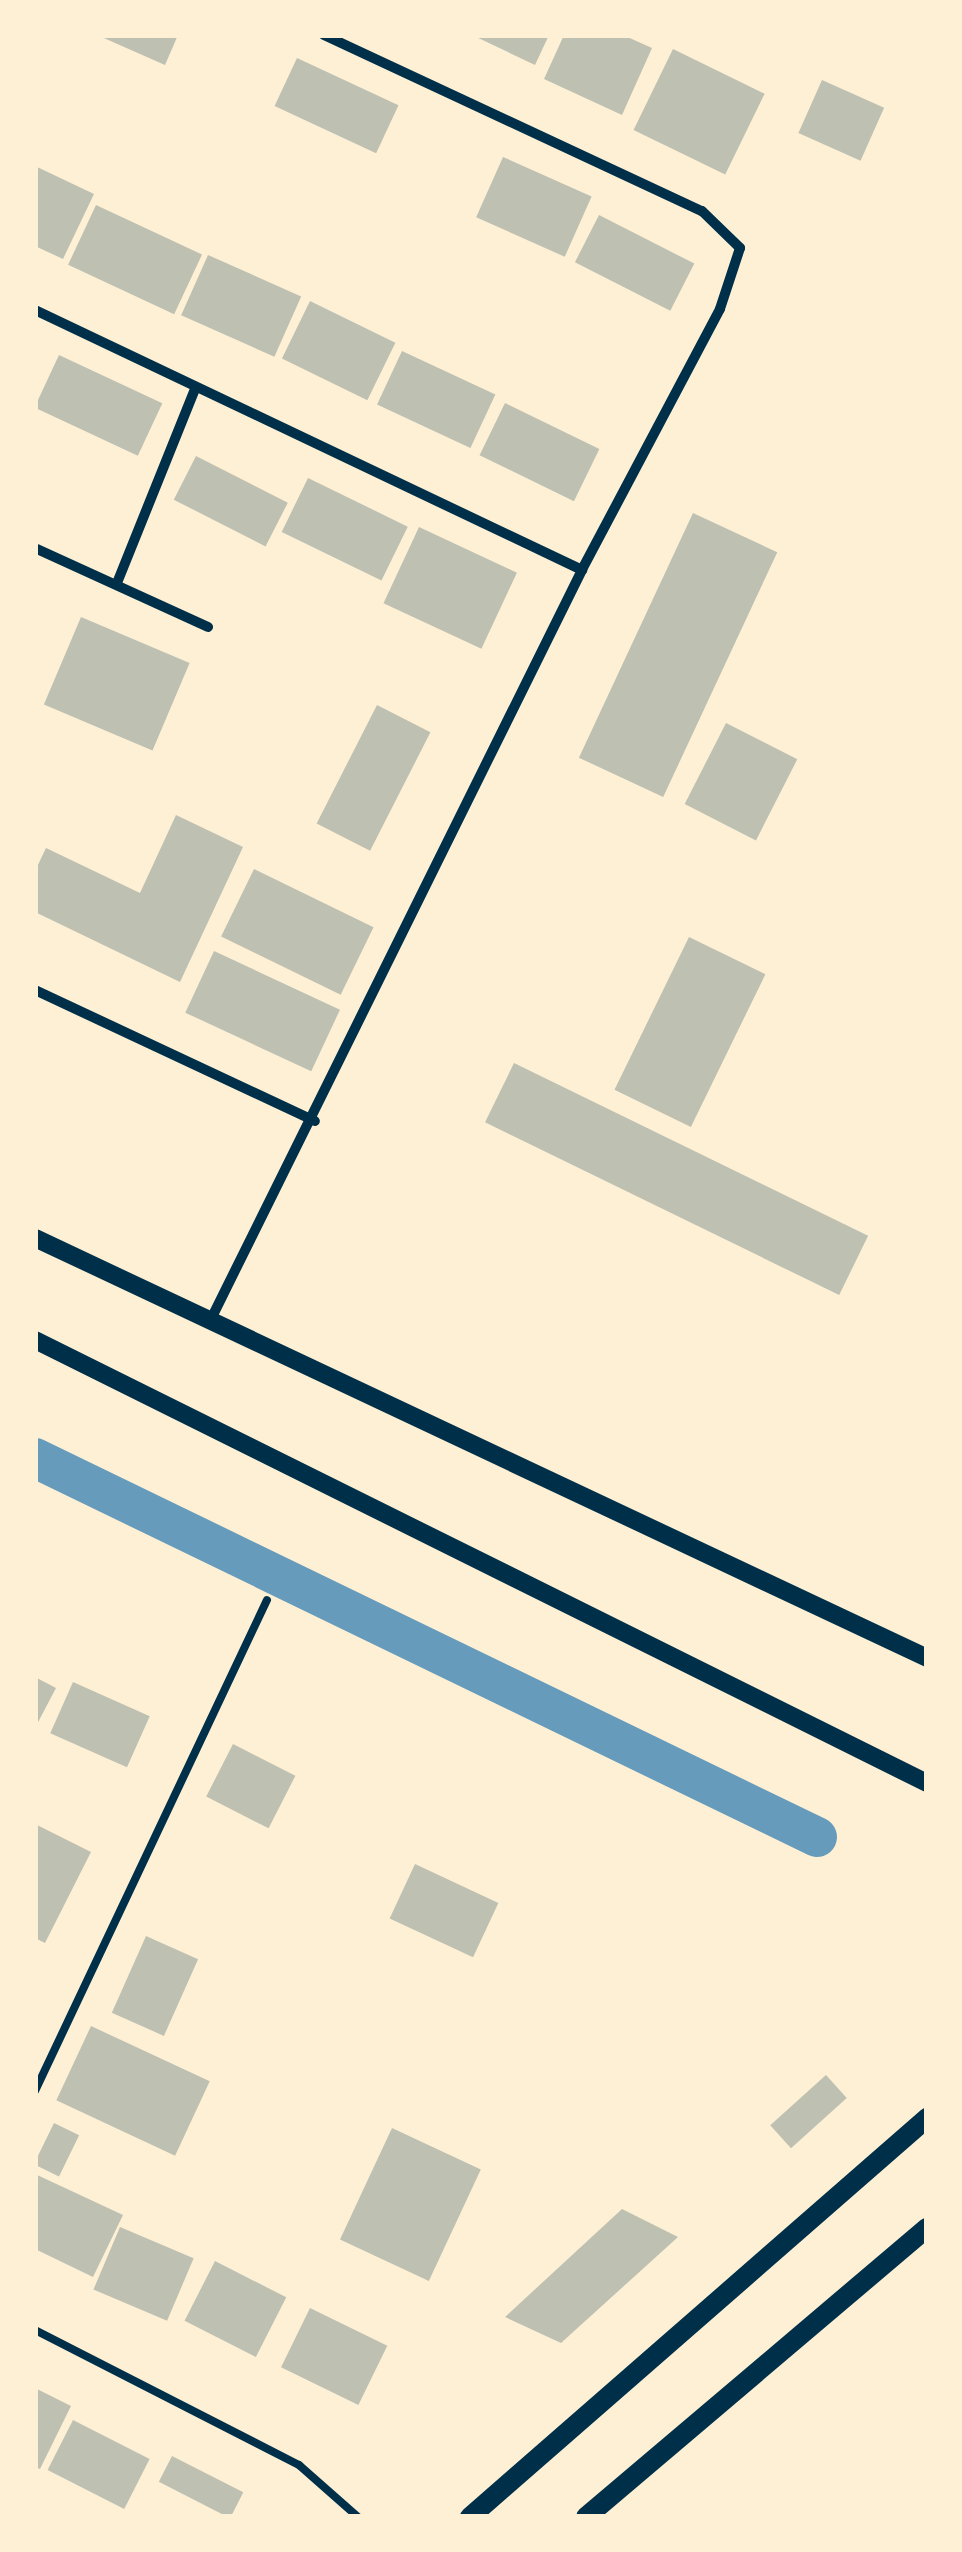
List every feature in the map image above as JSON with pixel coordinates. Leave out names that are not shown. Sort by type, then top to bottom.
[{"type":"main road","points":[[470,2517],[927,2118]]},
{"type":"main road","points":[[586,2517],[927,2228]]},
{"type":"street","points":[[210,1322],[316,1121],[582,570],[720,309],[740,248],[702,211],[324,35]]},
{"type":"street","points":[[35,310],[582,570]]},
{"type":"street","points":[[117,583],[195,389]]},
{"type":"street","points":[[37,549],[208,627]]},
{"type":"street","points":[[35,990],[316,1121]]},
{"type":"street","points":[[35,1238],[927,1658]]},
{"type":"street","points":[[35,1340],[927,1784]]},
{"type":"lane","points":[[35,2090],[267,1600]]},
{"type":"lane","points":[[35,2330],[299,2465],[358,2517]]},
{"type":"building","points":[[97,35],[178,35],[165,65]]},
{"type":"building","points":[[472,35],[549,35],[535,65]]},
{"type":"building","points":[[564,35],[623,35],[652,48],[622,115],[544,79]]},
{"type":"building","points":[[673,49],[765,94],[725,175],[634,130]]},
{"type":"building","points":[[297,58],[399,105],[376,153],[275,106]]},
{"type":"building","points":[[822,80],[884,108],[861,161],[798,133]]},
{"type":"building","points":[[503,157],[592,196],[565,257],[476,217]]},
{"type":"building","points":[[35,166],[94,194],[63,259],[35,246]]},
{"type":"building","points":[[96,205],[202,254],[174,314],[68,265]]},
{"type":"building","points":[[599,215],[694,264],[670,311],[575,262]]},
{"type":"building","points":[[208,255],[301,296],[274,357],[181,315]]},
{"type":"building","points":[[310,301],[395,343],[367,400],[282,359]]},
{"type":"building","points":[[402,351],[495,395],[470,448],[377,404]]},
{"type":"building","points":[[59,355],[162,403],[138,456],[35,408]]},
{"type":"building","points":[[505,403],[599,449],[574,501],[480,455]]},
{"type":"building","points":[[196,456],[288,503],[266,546],[174,500]]},
{"type":"building","points":[[308,478],[408,527],[381,581],[282,532]]},
{"type":"building","points":[[693,513],[777,552],[663,797],[579,758]]},
{"type":"building","points":[[419,527],[517,573],[481,649],[384,603]]},
{"type":"building","points":[[81,617],[190,663],[153,751],[44,704]]},
{"type":"building","points":[[377,705],[430,732],[370,851],[317,824]]},
{"type":"building","points":[[726,723],[797,759],[756,840],[685,804]]},
{"type":"building","points":[[176,815],[243,847],[180,982],[35,912],[35,871],[46,848],[140,893]]},
{"type":"building","points":[[254,869],[374,927],[341,995],[221,936]]},
{"type":"building","points":[[689,937],[765,974],[691,1127],[614,1090]]},
{"type":"building","points":[[214,951],[340,1010],[311,1071],[185,1013]]},
{"type":"building","points":[[514,1063],[868,1236],[839,1295],[485,1122]]},
{"type":"building","points":[[35,1677],[56,1688],[35,1728]]},
{"type":"building","points":[[73,1682],[150,1716],[127,1767],[50,1733]]},
{"type":"building","points":[[233,1744],[295,1776],[269,1828],[206,1797]]},
{"type":"building","points":[[37,1825],[91,1852],[45,1943],[35,1938]]},
{"type":"building","points":[[415,1864],[498,1903],[473,1957],[390,1918]]},
{"type":"building","points":[[146,1936],[198,1959],[164,2036],[112,2013]]},
{"type":"building","points":[[91,2026],[210,2081],[175,2156],[56,2100]]},
{"type":"building","points":[[826,2075],[847,2098],[791,2148],[770,2125]]},
{"type":"building","points":[[54,2123],[79,2135],[59,2177],[35,2165]]},
{"type":"building","points":[[392,2128],[481,2169],[429,2281],[340,2239]]},
{"type":"building","points":[[35,2174],[123,2215],[93,2277],[35,2249]]},
{"type":"building","points":[[622,2209],[678,2237],[561,2343],[505,2317]]},
{"type":"building","points":[[120,2227],[194,2258],[167,2321],[93,2290]]},
{"type":"building","points":[[215,2261],[286,2297],[256,2357],[185,2321]]},
{"type":"building","points":[[310,2308],[387,2346],[358,2405],[281,2367]]},
{"type":"building","points":[[35,2388],[71,2406],[40,2469],[35,2467]]},
{"type":"building","points":[[73,2420],[150,2459],[124,2509],[48,2470]]},
{"type":"building","points":[[172,2456],[243,2492],[228,2517],[159,2482]]},
{"type":"waterway","points":[[35,1458],[817,1837]]}]
